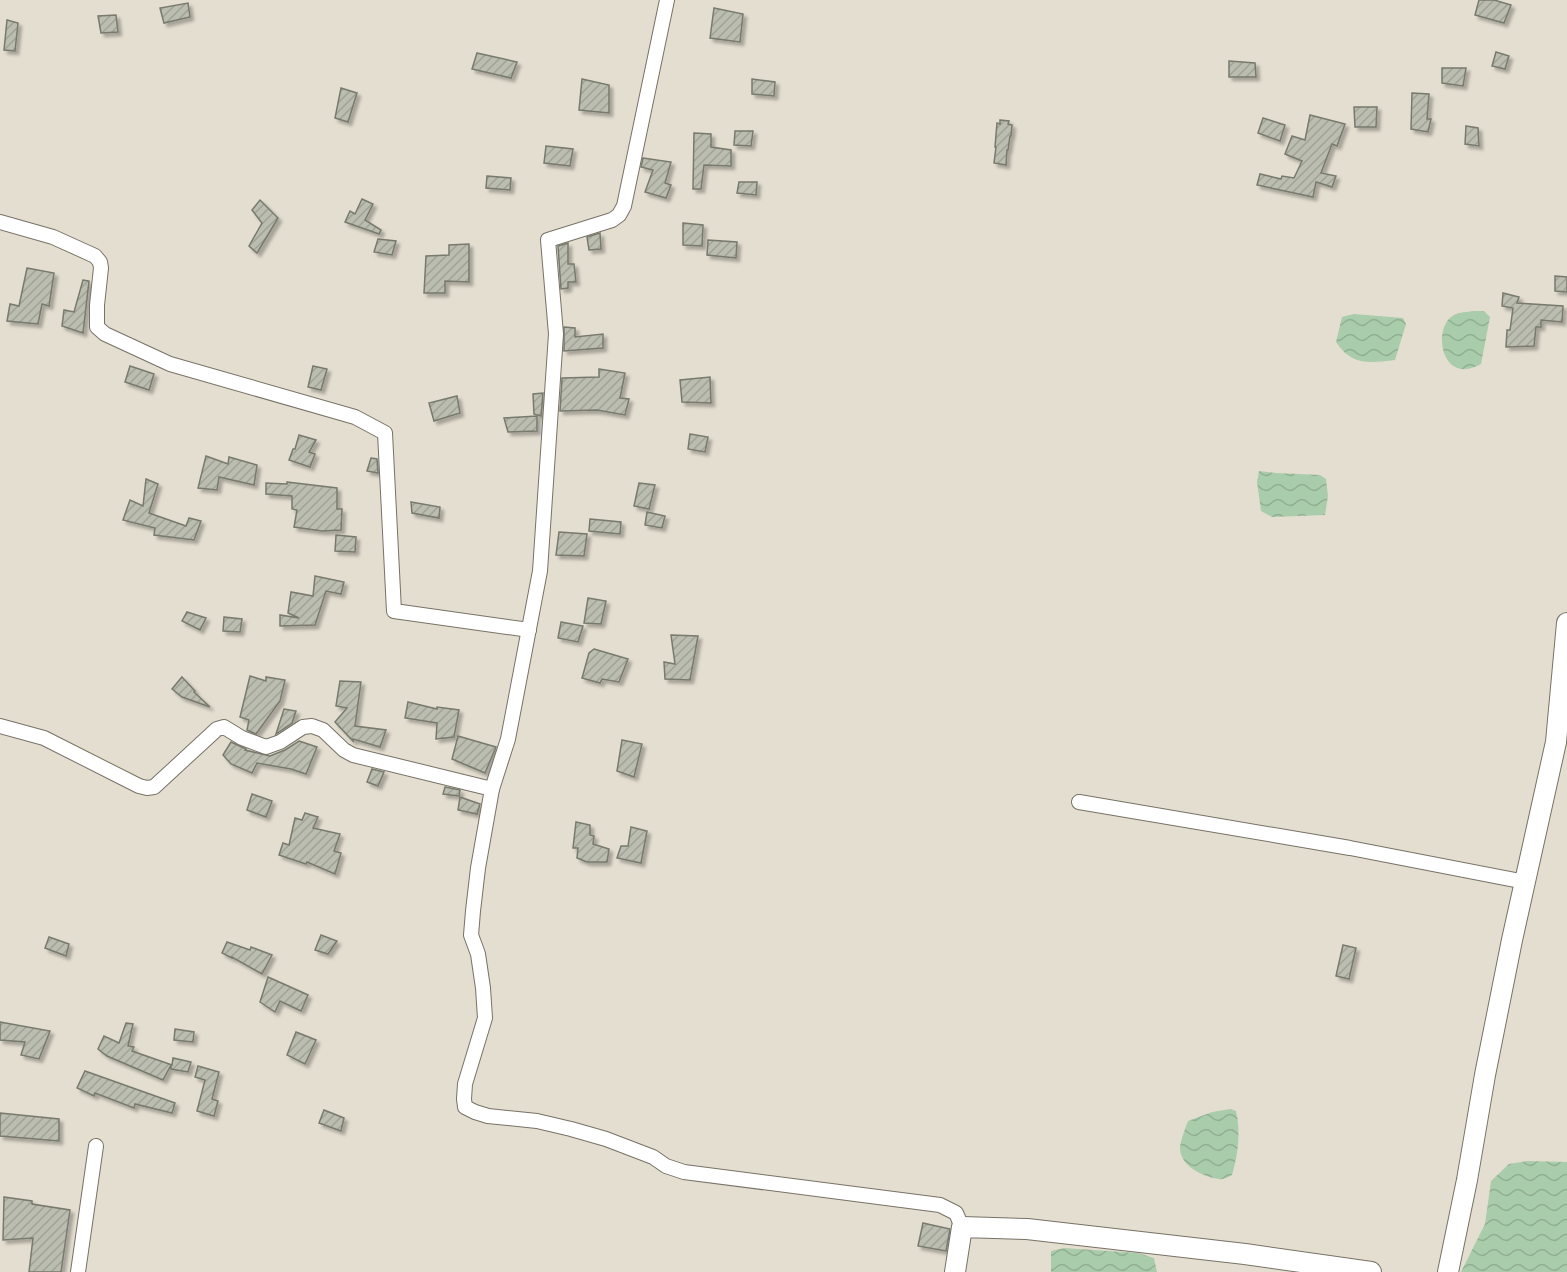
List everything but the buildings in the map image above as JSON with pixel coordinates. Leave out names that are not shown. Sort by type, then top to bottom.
[{"type":"main road","points":[[1448,1272],[1485,1075],[1525,882],[1562,743],[1567,622]]},
{"type":"main road","points":[[955,1272],[962,1227],[1038,1230],[1245,1254],[1371,1272]]},
{"type":"street","points":[[667,0],[624,206],[619,215],[612,220],[548,240],[556,334],[540,571],[508,739],[492,789],[478,868],[471,935],[478,954],[485,1018],[465,1084],[465,1107],[488,1116],[537,1121],[606,1139],[684,1172],[940,1205],[956,1213],[962,1227]]},
{"type":"street","points":[[0,222],[53,237],[95,256],[101,268],[97,327],[105,334],[170,364],[355,417],[385,433],[394,611],[530,630]]},
{"type":"street","points":[[0,726],[44,738],[147,788],[154,787],[217,729],[224,727],[242,738],[266,747],[280,742],[303,727],[312,726],[323,730],[344,750],[353,754],[492,789]]},
{"type":"street","points":[[1079,802],[1350,848],[1525,882]]},
{"type":"street","points":[[78,1272],[96,1146]]},
{"type":"water","points":[[1484,311],[1490,317],[1481,364],[1470,369],[1454,367],[1444,354],[1442,336],[1444,327],[1454,315]]},
{"type":"water","points":[[1354,314],[1403,318],[1406,324],[1395,360],[1362,361],[1342,350],[1336,342],[1342,317]]},
{"type":"water","points":[[1259,471],[1320,475],[1326,479],[1328,496],[1325,515],[1272,517],[1261,511],[1257,482]]},
{"type":"water","points":[[1231,1109],[1236,1111],[1239,1135],[1232,1175],[1221,1179],[1213,1178],[1194,1170],[1184,1160],[1180,1148],[1188,1121],[1212,1112]]},
{"type":"water","points":[[1527,1161],[1567,1162],[1567,1272],[1461,1272],[1485,1224],[1491,1181],[1509,1164]]},
{"type":"water","points":[[1064,1248],[1138,1253],[1154,1258],[1157,1272],[1051,1272],[1051,1251]]}]
